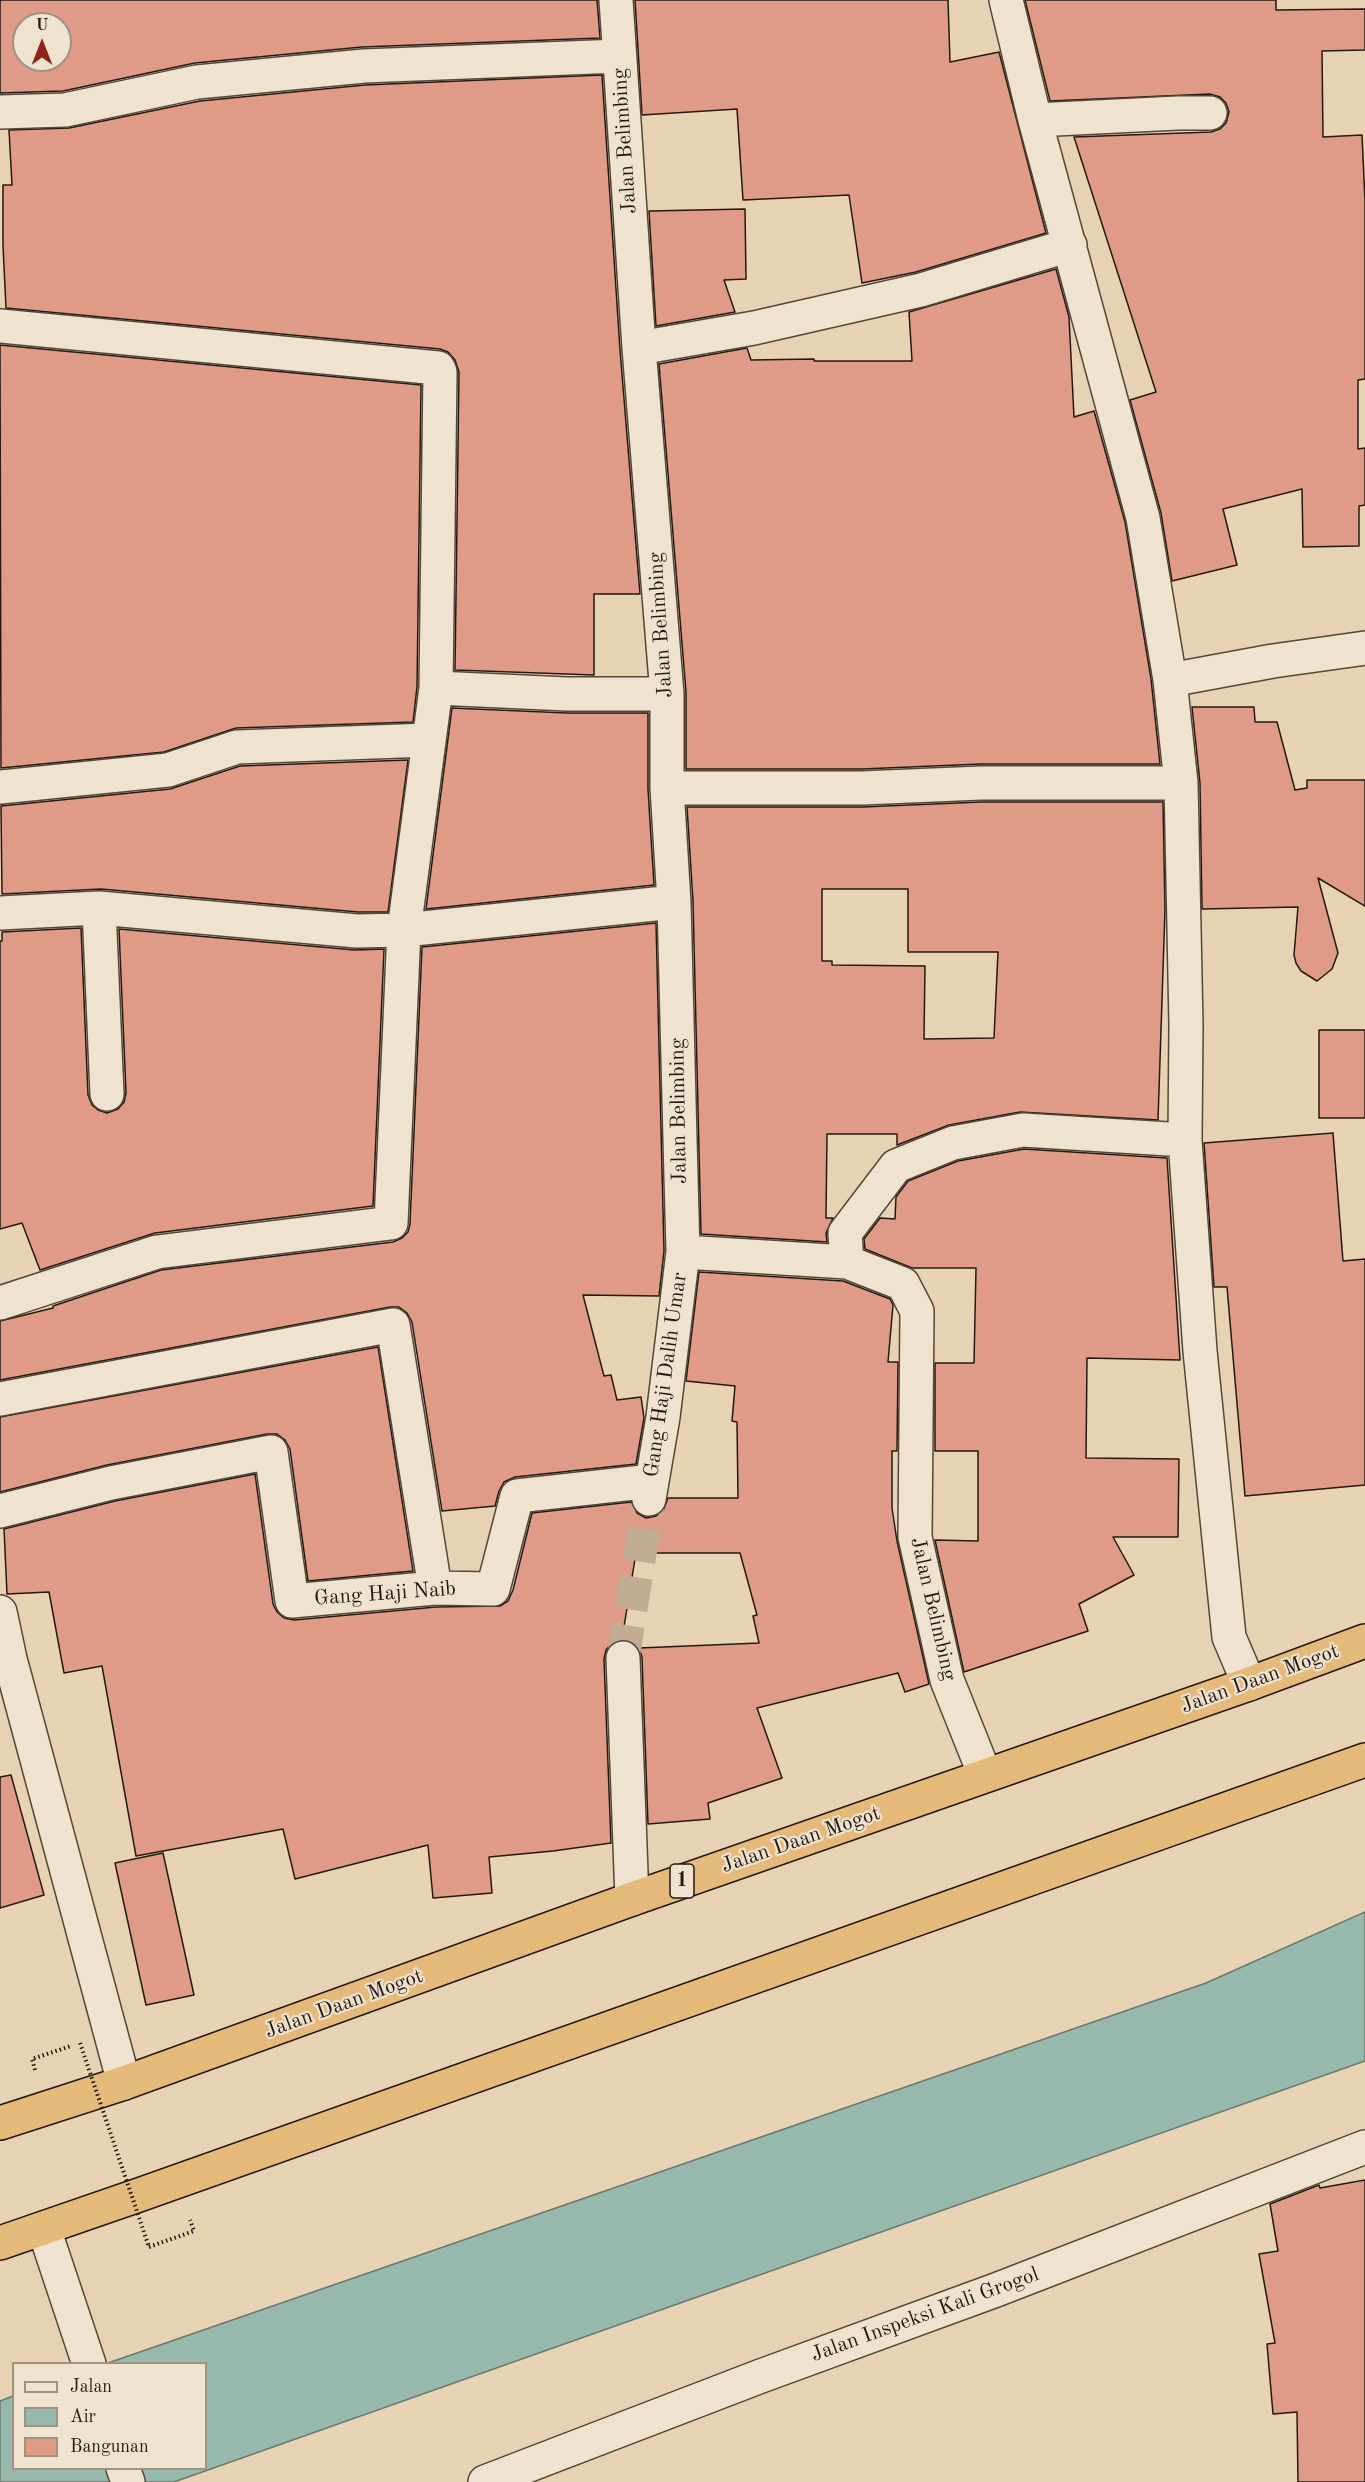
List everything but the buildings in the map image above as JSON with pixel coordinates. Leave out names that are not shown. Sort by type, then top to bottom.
[{"type":"highway","name":"Jalan Daan Mogot","points":[[0,2123],[124,2083],[632,1899],[1249,1684],[1365,1641]]},
{"type":"highway","points":[[0,2243],[1365,1760]]},
{"type":"street","name":"Jalan Belimbing","points":[[616,0],[639,348],[667,694],[667,788],[674,902],[682,1252],[847,1262],[903,1284],[917,1311],[915,1538],[947,1680],[985,1775]]},
{"type":"street","points":[[1006,0],[1035,120],[1143,518],[1170,680],[1181,783],[1186,1025],[1185,1140],[1200,1351],[1229,1637],[1249,1684]]},
{"type":"street","points":[[0,112],[65,110],[197,81],[364,66],[620,56]]},
{"type":"street","points":[[1035,120],[1210,113]]},
{"type":"street","points":[[639,348],[754,328],[921,290],[1070,245]]},
{"type":"street","points":[[0,326],[438,368],[440,372],[436,688],[404,930],[390,1223],[157,1252],[0,1303]]},
{"type":"street","points":[[1170,680],[1273,661],[1365,648]]},
{"type":"street","points":[[436,688],[567,694],[667,694]]},
{"type":"street","points":[[0,787],[168,770],[237,747],[428,740]]},
{"type":"street","points":[[667,788],[862,788],[981,783],[1181,783]]},
{"type":"street","points":[[0,913],[99,908],[357,931],[404,930],[674,902]]},
{"type":"street","points":[[99,908],[107,1094]]},
{"type":"street","points":[[847,1262],[845,1233],[896,1166],[952,1143],[1023,1130],[1185,1140]]},
{"type":"street","name":"Gang Haji Dalih Umar","points":[[651,1490],[663,1417],[682,1252]]},
{"type":"street","points":[[0,1400],[393,1325],[435,1588]]},
{"type":"street","name":"Gang Haji Naib","points":[[0,1511],[111,1484],[271,1452],[292,1600],[435,1588],[493,1589],[517,1496],[651,1490]]},
{"type":"street","points":[[0,1612],[10,1659],[124,2083]]},
{"type":"street","points":[[623,1658],[632,1899]]},
{"type":"street","name":"Jalan Inspeksi Kali Grogol","points":[[485,2482],[761,2376],[996,2290],[1365,2147]]},
{"type":"street","points":[[44,2229],[87,2362]]},
{"type":"path","points":[[45,2069],[36,2072],[32,2060],[80,2043],[149,2247]]},
{"type":"water","points":[[1365,1912],[1365,2061],[174,2482],[0,2482],[0,2401],[12,2396],[12,2470],[207,2470],[207,2362],[111,2362],[1206,1983]]},
{"type":"tunnel","points":[[623,1658],[649,1499]]}]
